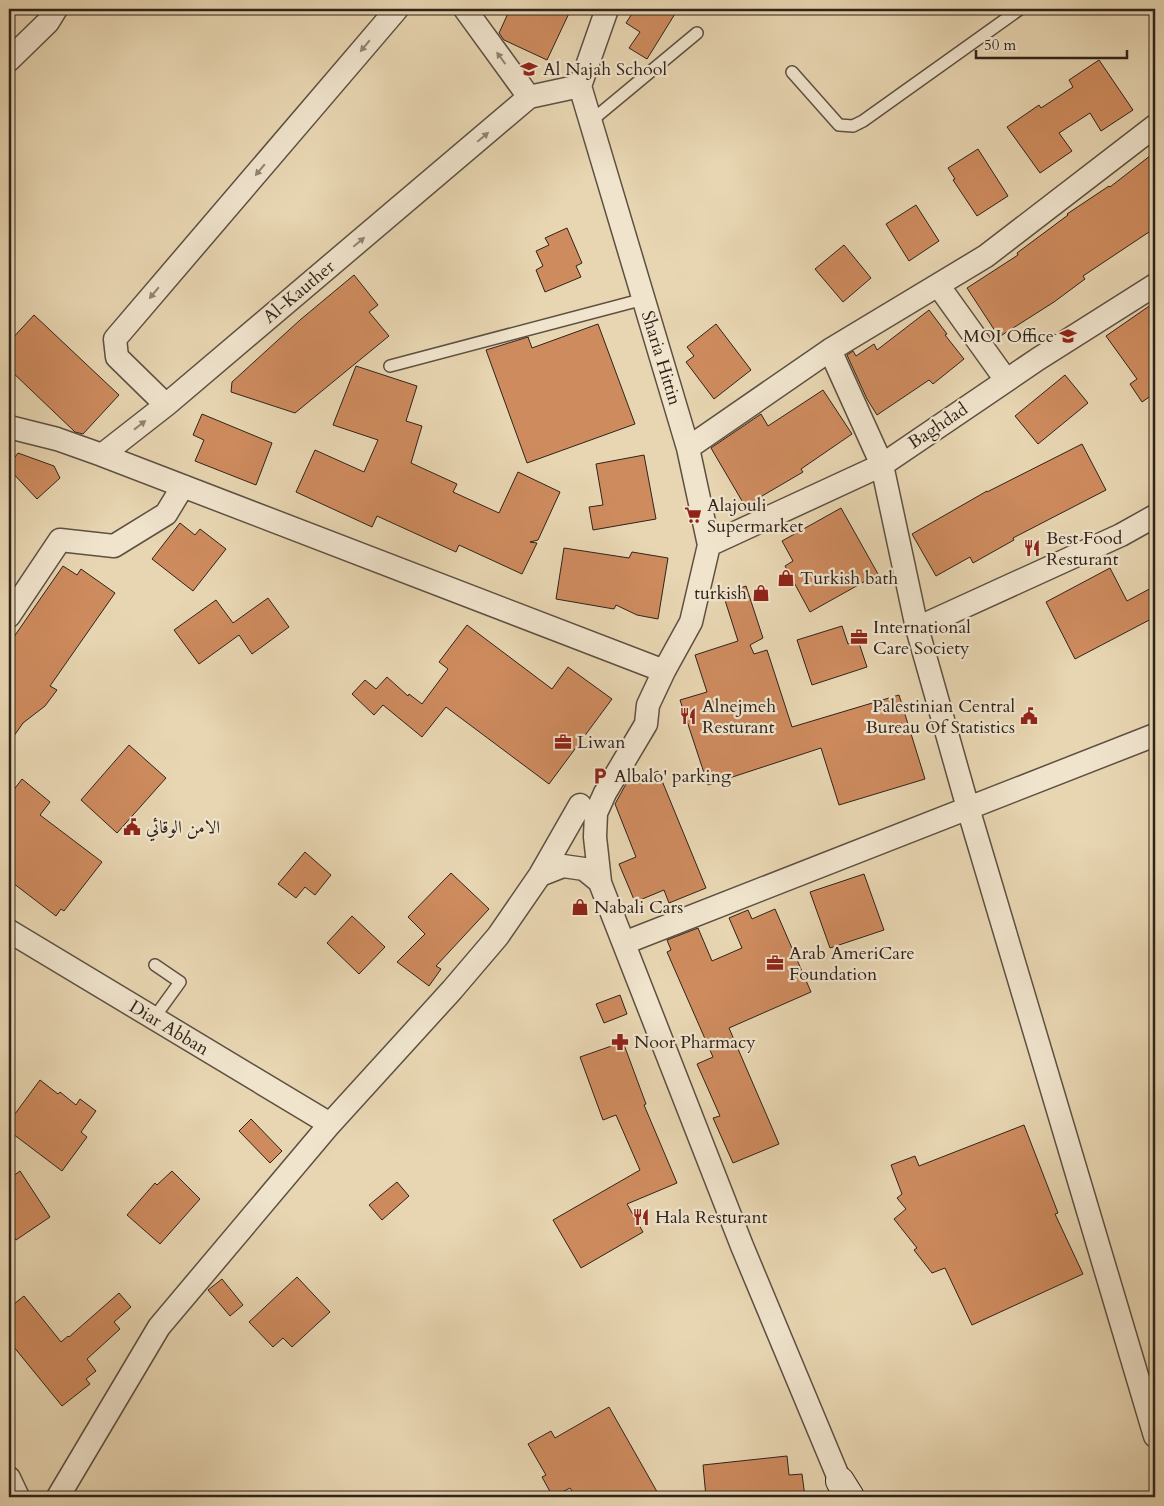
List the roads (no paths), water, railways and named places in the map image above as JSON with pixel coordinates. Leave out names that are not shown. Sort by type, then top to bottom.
[{"type":"street","points":[[9,60],[48,22],[56,9]]},
{"type":"street","points":[[166,404],[118,357],[116,339],[397,9]]},
{"type":"street","points":[[465,9],[530,97]]},
{"type":"street","points":[[580,86],[607,9]]},
{"type":"street","name":"Al-Kauther","points":[[102,455],[166,404],[530,97],[580,86]]},
{"type":"street","name":"Sharia Hittin","points":[[580,86],[688,448],[709,545],[691,622],[648,705]]},
{"type":"street","points":[[688,448],[830,350],[986,256],[1155,126]]},
{"type":"street","points":[[938,285],[1006,380]]},
{"type":"street","name":"Baghdad","points":[[709,545],[882,465],[1006,380],[1155,285]]},
{"type":"street","points":[[830,350],[882,465],[917,628],[968,808],[1155,1436]]},
{"type":"street","points":[[9,410],[45,436]]},
{"type":"street","points":[[9,427],[57,439],[102,455],[664,672]]},
{"type":"street","points":[[9,616],[60,540],[114,546],[166,514],[183,486]]},
{"type":"street","points":[[917,628],[1121,535],[1155,516]]},
{"type":"street","points":[[58,1497],[158,1327],[330,1124],[458,984],[498,936],[540,875],[557,843],[634,718],[648,705]]},
{"type":"street","points":[[589,836],[604,793],[646,724],[648,705]]},
{"type":"street","points":[[624,943],[1155,735]]},
{"type":"street","points":[[580,805],[600,882],[739,1237],[843,1492]]},
{"type":"street","points":[[557,843],[589,836]]},
{"type":"street","points":[[540,875],[563,866],[584,869],[600,882]]},
{"type":"street","name":"Diar Abban","points":[[9,931],[330,1124]]},
{"type":"street","points":[[9,1478],[18,1497]]},
{"type":"lane","points":[[792,72],[840,125],[852,126],[871,116],[1020,9]]},
{"type":"lane","points":[[590,122],[697,33]]},
{"type":"lane","points":[[390,366],[644,299]]},
{"type":"lane","points":[[154,1018],[180,982],[155,965]]},
{"type":"place","name":"Al Najah School","points":[[529,69]]},
{"type":"place","name":"MOI Office","points":[[1068,336]]},
{"type":"place","name":"Alajouli Supermarket","points":[[693,515]]},
{"type":"place","name":"Best Food Resturant","points":[[1032,548]]},
{"type":"place","name":"Turkish bath","points":[[786,578]]},
{"type":"place","name":"turkish","points":[[761,593]]},
{"type":"place","name":"International Care Society","points":[[859,637]]},
{"type":"place","name":"Alnejmeh Resturant","points":[[688,716]]},
{"type":"place","name":"Palestinian Central Bureau Of Statistics","points":[[1029,716]]},
{"type":"place","name":"Liwan","points":[[563,742]]},
{"type":"place","name":"Albalo' parking","points":[[600,776]]},
{"type":"place","name":"الامن الوقائي","points":[[132,827]]},
{"type":"place","name":"Nabali Cars","points":[[580,907]]},
{"type":"place","name":"Arab AmeriCare Foundation","points":[[775,963]]},
{"type":"place","name":"Noor Pharmacy","points":[[620,1042]]},
{"type":"place","name":"Hala Resturant","points":[[641,1217]]}]
